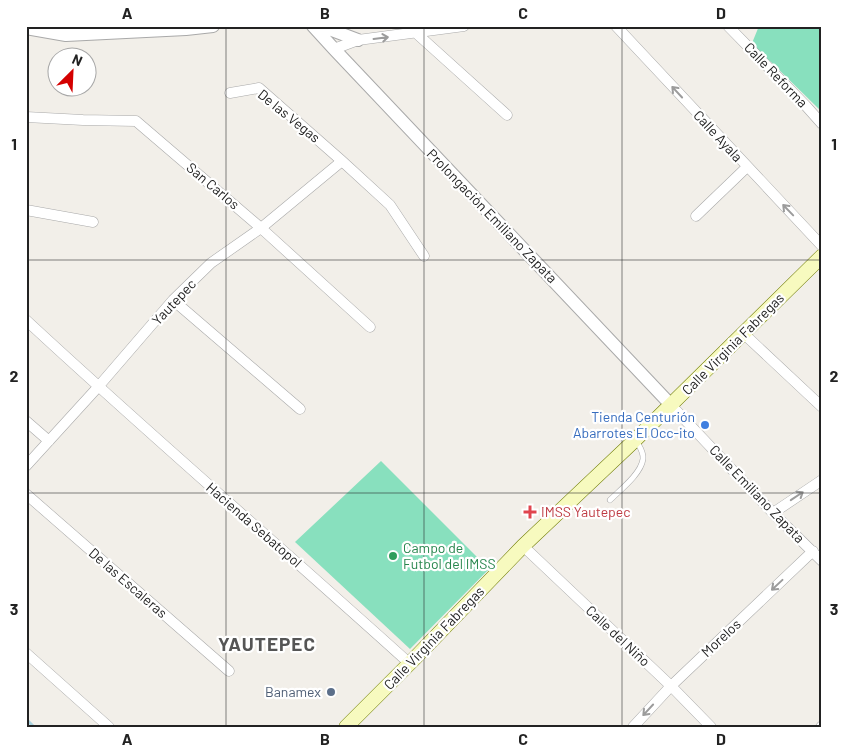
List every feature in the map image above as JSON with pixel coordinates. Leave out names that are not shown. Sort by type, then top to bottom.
[{"type":"main road","name":"Calle Virginia Fabregas","points":[[350,725],[523,546],[636,440],[822,256]]},
{"type":"street","points":[[26,28],[66,35],[213,26]]},
{"type":"street","name":"Prolongación Emiliano Zapata","points":[[313,26],[671,405]]},
{"type":"street","points":[[321,26],[358,40]]},
{"type":"street","points":[[334,49],[358,40],[464,26]]},
{"type":"street","name":"Calle Ayala","points":[[616,26],[822,246]]},
{"type":"street","name":"Calle Reforma","points":[[728,26],[822,124]]},
{"type":"street","points":[[416,33],[506,115]]},
{"type":"street","name":"De las Vegas","points":[[230,93],[259,88],[342,161]]},
{"type":"street","name":"San Carlos","points":[[26,117],[136,121],[261,228],[370,327]]},
{"type":"street","points":[[342,161],[390,205],[424,256]]},
{"type":"street","name":"Yautepec","points":[[26,466],[98,387],[173,300],[211,262],[261,228],[342,161]]},
{"type":"street","points":[[696,216],[747,168]]},
{"type":"street","points":[[26,210],[93,222]]},
{"type":"street","points":[[173,300],[300,409]]},
{"type":"street","name":"Hacienda Sebatopol","points":[[26,320],[98,387],[409,663]]},
{"type":"street","points":[[743,333],[822,407]]},
{"type":"street","name":"Calle Emiliano Zapata","points":[[671,405],[773,513],[822,561]]},
{"type":"street","points":[[26,421],[49,442]]},
{"type":"street","points":[[773,513],[822,480]]},
{"type":"street","name":"De las Escaleras","points":[[26,494],[229,671]]},
{"type":"street","name":"Calle del Niño","points":[[523,546],[711,727]]},
{"type":"street","name":"Morelos","points":[[633,727],[670,686],[813,551]]},
{"type":"street","points":[[26,653],[109,727]]},
{"type":"lane","points":[[610,500],[638,472],[643,459],[642,449],[636,440]]},
{"type":"green space","points":[[759,26],[822,26],[822,112],[771,62],[750,48]]},
{"type":"green space","name":"Campo de Futbol del IMSS","points":[[381,461],[489,569],[410,649],[295,542]]},
{"type":"waterway","points":[[26,719],[34,727]]},
{"type":"place","name":"Tienda Centurión Abarrotes El Occ-ito","points":[[705,425]]},
{"type":"place","name":"IMSS Yautepec","points":[[530,512]]},
{"type":"place","name":"Campo de Futbol del IMSS","points":[[393,556]]},
{"type":"place","name":"Banamex","points":[[331,692]]},
{"type":"district","name":"YAUTEPEC","points":[[267,644]]}]
